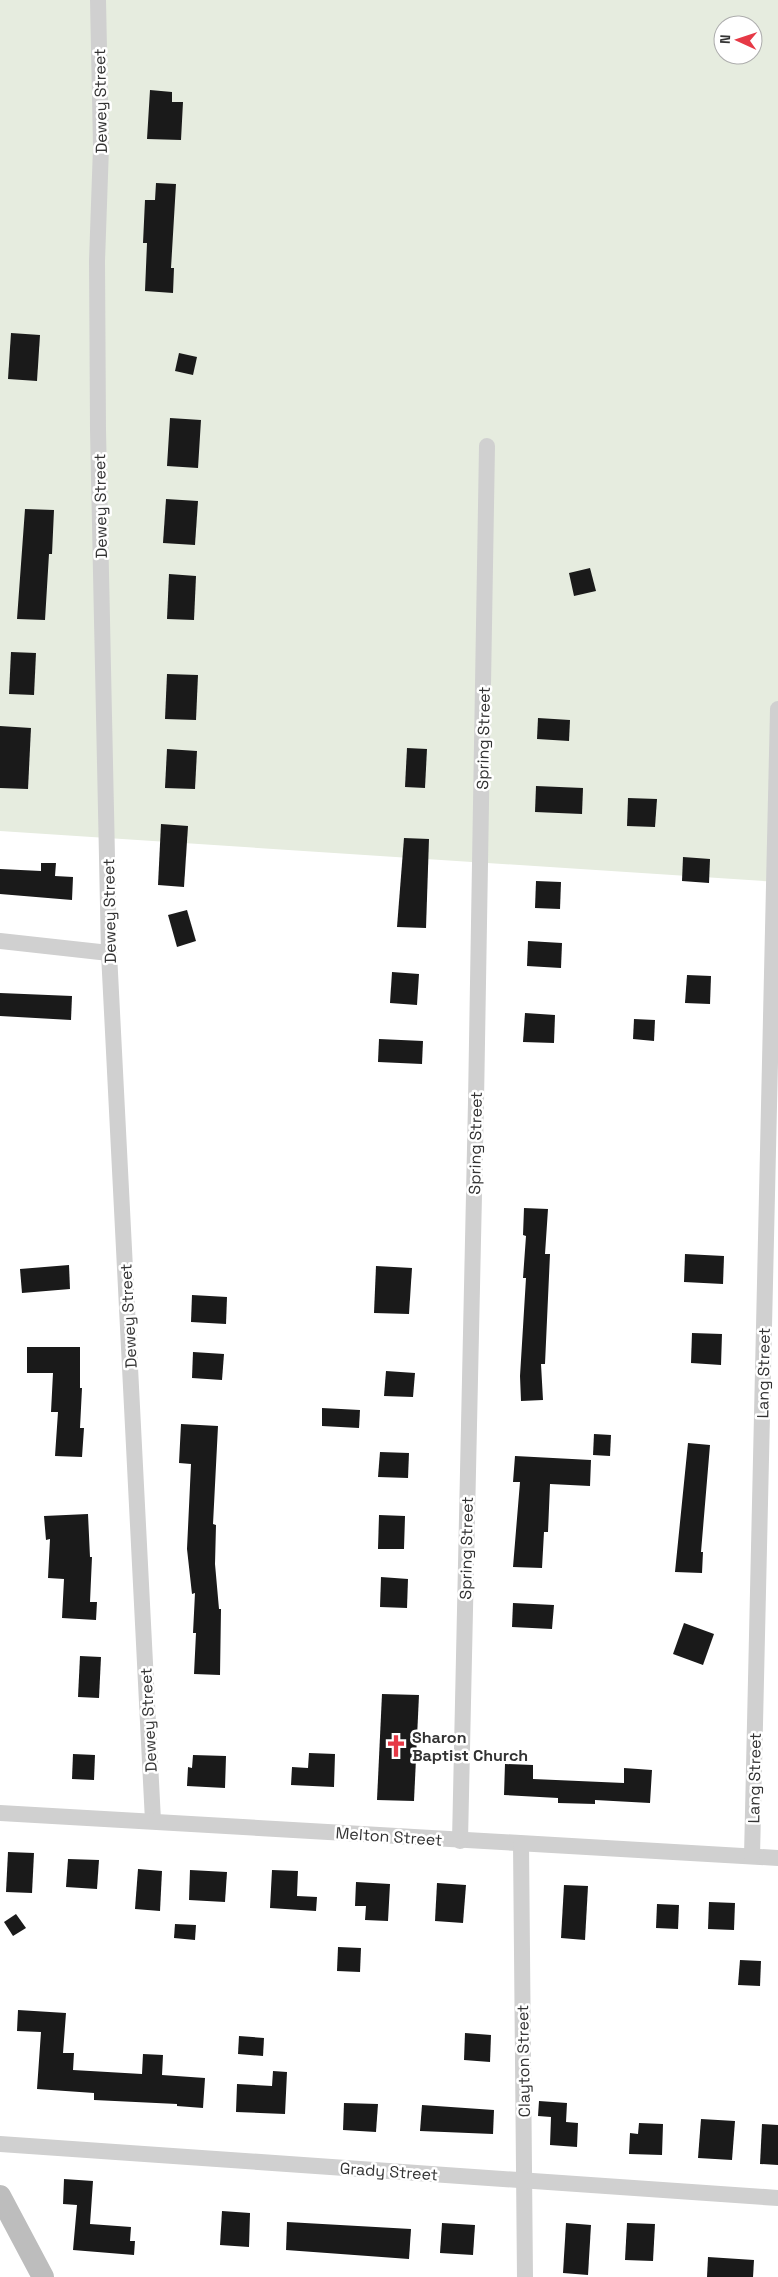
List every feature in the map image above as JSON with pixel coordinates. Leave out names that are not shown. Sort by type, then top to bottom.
[{"type":"main road","points":[[0,2196],[43,2277]]},
{"type":"street","name":"Dewey Street","points":[[98,0],[101,147],[97,261],[98,391],[109,953],[153,1821]]},
{"type":"street","name":"Spring Street","points":[[460,1841],[488,446]]},
{"type":"street","name":"Lang Street","points":[[752,1856],[778,709]]},
{"type":"street","points":[[0,941],[109,953]]},
{"type":"street","name":"Melton Street","points":[[0,1813],[778,1858]]},
{"type":"street","name":"Clayton Street","points":[[521,1844],[525,2277]]},
{"type":"street","name":"Grady Street","points":[[0,2144],[778,2198]]},
{"type":"shaded area","points":[[0,0],[778,0],[778,882],[0,831]]},
{"type":"building","points":[[150,90],[172,92],[172,102],[183,102],[181,140],[147,139]]},
{"type":"building","points":[[156,183],[176,184],[171,268],[174,268],[173,293],[145,291],[147,243],[143,243],[145,200],[155,200]]},
{"type":"building","points":[[11,333],[40,335],[37,381],[8,379]]},
{"type":"building","points":[[179,353],[197,357],[193,375],[175,371]]},
{"type":"building","points":[[170,418],[201,420],[198,468],[167,466]]},
{"type":"building","points":[[166,499],[198,501],[195,545],[163,543]]},
{"type":"building","points":[[25,509],[54,510],[52,554],[49,554],[45,620],[17,619]]},
{"type":"building","points":[[590,568],[596,591],[574,596],[569,573]]},
{"type":"building","points":[[169,574],[196,576],[194,620],[167,619]]},
{"type":"building","points":[[11,652],[36,653],[34,695],[9,694]]},
{"type":"building","points":[[167,674],[198,675],[196,720],[165,719]]},
{"type":"building","points":[[538,718],[570,720],[569,741],[537,739]]},
{"type":"building","points":[[0,726],[31,728],[28,789],[0,788]]},
{"type":"building","points":[[407,748],[427,749],[425,788],[405,787]]},
{"type":"building","points":[[167,749],[197,751],[195,789],[165,788]]},
{"type":"building","points":[[536,786],[583,788],[582,814],[535,812]]},
{"type":"building","points":[[628,798],[657,799],[655,827],[627,826]]},
{"type":"building","points":[[161,824],[188,826],[184,887],[158,885]]},
{"type":"building","points":[[404,838],[429,839],[426,928],[397,927]]},
{"type":"building","points":[[683,857],[710,859],[709,883],[682,881]]},
{"type":"building","points":[[41,863],[56,863],[55,876],[73,877],[72,900],[0,894],[0,869],[41,871]]},
{"type":"building","points":[[536,881],[561,882],[560,909],[535,908]]},
{"type":"building","points":[[187,910],[196,941],[177,947],[168,915]]},
{"type":"building","points":[[528,941],[562,943],[561,968],[527,966]]},
{"type":"building","points":[[392,972],[419,974],[417,1005],[390,1003]]},
{"type":"building","points":[[687,975],[711,976],[710,1004],[685,1003]]},
{"type":"building","points":[[0,993],[72,996],[71,1020],[0,1016]]},
{"type":"building","points":[[525,1013],[555,1015],[554,1043],[523,1042]]},
{"type":"building","points":[[634,1019],[655,1020],[654,1041],[633,1039]]},
{"type":"building","points":[[379,1039],[423,1041],[422,1064],[378,1062]]},
{"type":"building","points":[[524,1208],[548,1209],[545,1254],[550,1254],[545,1364],[541,1364],[543,1400],[521,1401],[520,1376],[526,1278],[523,1278],[526,1236],[523,1235]]},
{"type":"building","points":[[685,1254],[724,1256],[723,1284],[684,1282]]},
{"type":"building","points":[[69,1265],[70,1289],[22,1293],[20,1269]]},
{"type":"building","points":[[376,1266],[412,1268],[409,1314],[374,1313]]},
{"type":"building","points":[[192,1295],[227,1297],[226,1324],[191,1322]]},
{"type":"building","points":[[692,1333],[722,1334],[721,1365],[691,1363]]},
{"type":"building","points":[[27,1347],[80,1347],[80,1388],[82,1388],[80,1428],[84,1428],[82,1457],[55,1456],[58,1412],[51,1412],[53,1373],[27,1373]]},
{"type":"building","points":[[193,1352],[224,1354],[222,1380],[192,1378]]},
{"type":"building","points":[[386,1371],[415,1373],[413,1397],[384,1396]]},
{"type":"building","points":[[322,1408],[360,1410],[359,1428],[322,1426]]},
{"type":"building","points":[[181,1424],[218,1426],[213,1524],[216,1525],[215,1564],[219,1609],[221,1609],[220,1675],[194,1674],[196,1633],[193,1633],[195,1593],[192,1594],[187,1549],[191,1464],[179,1463]]},
{"type":"building","points":[[594,1434],[611,1435],[610,1456],[593,1455]]},
{"type":"building","points":[[688,1443],[710,1445],[701,1552],[703,1552],[702,1573],[675,1572]]},
{"type":"building","points":[[380,1452],[409,1453],[408,1478],[378,1477]]},
{"type":"building","points":[[515,1456],[591,1460],[590,1486],[550,1484],[548,1532],[544,1532],[542,1568],[513,1567],[520,1482],[513,1482]]},
{"type":"building","points":[[88,1514],[90,1557],[92,1557],[90,1602],[97,1602],[96,1620],[62,1618],[64,1579],[48,1578],[50,1539],[46,1540],[44,1516]]},
{"type":"building","points":[[379,1515],[405,1516],[404,1549],[378,1549]]},
{"type":"building","points":[[381,1577],[408,1579],[407,1608],[380,1607]]},
{"type":"building","points":[[513,1603],[554,1605],[552,1629],[512,1627]]},
{"type":"building","points":[[684,1623],[714,1634],[703,1665],[673,1654]]},
{"type":"building","points":[[80,1656],[101,1657],[99,1698],[78,1697]]},
{"type":"building","points":[[382,1694],[419,1695],[414,1801],[377,1800]]},
{"type":"building","points":[[309,1753],[335,1754],[334,1787],[291,1785],[292,1767],[308,1768]]},
{"type":"building","points":[[73,1754],[95,1755],[94,1780],[72,1779]]},
{"type":"building","points":[[193,1755],[226,1756],[225,1788],[187,1786],[188,1767],[192,1768]]},
{"type":"building","points":[[505,1764],[533,1765],[533,1779],[624,1783],[624,1768],[652,1770],[650,1803],[595,1800],[595,1804],[558,1803],[558,1798],[504,1795]]},
{"type":"building","points":[[8,1852],[34,1853],[32,1893],[6,1892]]},
{"type":"building","points":[[68,1859],[99,1860],[97,1889],[66,1887]]},
{"type":"building","points":[[138,1869],[162,1871],[160,1911],[135,1909]]},
{"type":"building","points":[[190,1870],[227,1872],[225,1902],[189,1900]]},
{"type":"building","points":[[272,1870],[298,1871],[297,1896],[317,1897],[316,1911],[270,1908]]},
{"type":"building","points":[[356,1882],[390,1884],[388,1921],[365,1920],[366,1906],[355,1906]]},
{"type":"building","points":[[437,1883],[466,1885],[463,1923],[435,1921]]},
{"type":"building","points":[[564,1885],[588,1886],[585,1940],[561,1938]]},
{"type":"building","points":[[709,1902],[735,1903],[734,1930],[708,1929]]},
{"type":"building","points":[[657,1904],[679,1905],[678,1929],[656,1928]]},
{"type":"building","points":[[16,1914],[26,1928],[13,1936],[4,1922]]},
{"type":"building","points":[[175,1924],[196,1925],[195,1940],[174,1938]]},
{"type":"building","points":[[338,1947],[361,1948],[360,1972],[337,1971]]},
{"type":"building","points":[[740,1960],[761,1961],[760,1986],[738,1985]]},
{"type":"building","points":[[18,2010],[66,2013],[63,2053],[74,2053],[73,2070],[142,2074],[143,2054],[163,2055],[162,2075],[205,2078],[203,2108],[177,2106],[177,2104],[94,2100],[94,2093],[37,2089],[41,2032],[17,2031]]},
{"type":"building","points":[[465,2033],[491,2035],[490,2062],[464,2060]]},
{"type":"building","points":[[239,2036],[264,2038],[263,2056],[238,2054]]},
{"type":"building","points":[[273,2071],[287,2072],[285,2114],[236,2112],[237,2084],[272,2086]]},
{"type":"building","points":[[539,2101],[567,2103],[566,2122],[578,2123],[577,2147],[550,2145],[551,2117],[538,2116]]},
{"type":"building","points":[[344,2103],[378,2104],[376,2132],[343,2130]]},
{"type":"building","points":[[422,2105],[494,2110],[493,2134],[420,2131]]},
{"type":"building","points":[[701,2119],[735,2121],[732,2160],[698,2158]]},
{"type":"building","points":[[639,2123],[663,2124],[662,2155],[629,2154],[630,2133],[638,2134]]},
{"type":"building","points":[[762,2124],[778,2125],[778,2165],[760,2164]]},
{"type":"building","points":[[64,2179],[93,2181],[90,2224],[131,2227],[130,2241],[135,2241],[134,2255],[73,2250],[77,2205],[63,2204]]},
{"type":"building","points":[[222,2211],[250,2213],[249,2247],[220,2245]]},
{"type":"building","points":[[287,2222],[411,2229],[409,2259],[286,2250]]},
{"type":"building","points":[[442,2223],[475,2225],[473,2255],[440,2253]]},
{"type":"building","points":[[566,2223],[591,2225],[588,2275],[563,2273]]},
{"type":"building","points":[[627,2223],[655,2224],[653,2261],[625,2260]]},
{"type":"building","points":[[708,2257],[754,2260],[753,2277],[707,2277]]},
{"type":"place","name":"Sharon Baptist Church","points":[[396,1746]]}]
